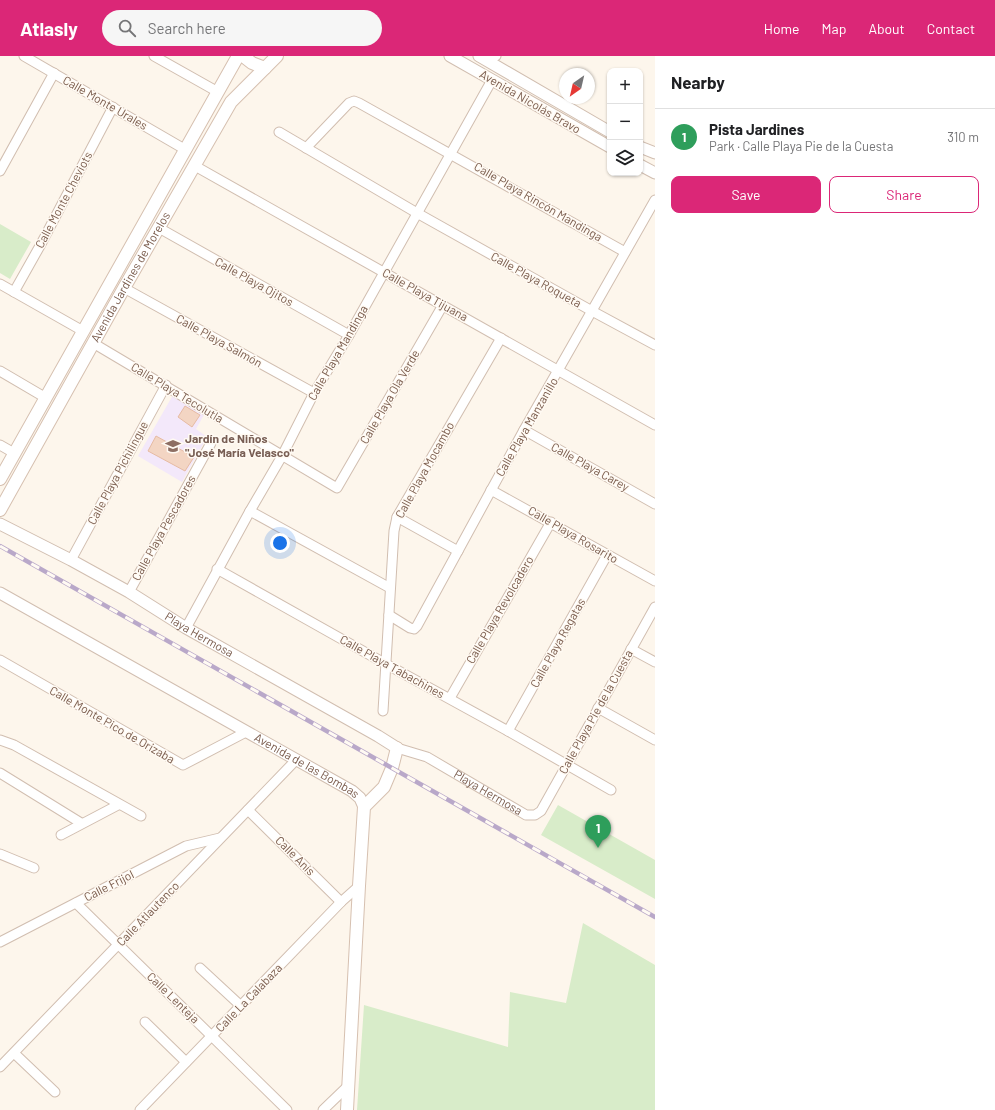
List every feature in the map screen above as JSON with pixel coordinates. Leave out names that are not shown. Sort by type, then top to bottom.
[{"type":"main road","name":"Avenida Jardines de Morelos","points":[[0,479],[238,56]]},
{"type":"main road","points":[[243,56],[252,63],[265,68]]},
{"type":"main road","name":"Avenida Jardines de Morelos","points":[[0,510],[124,288],[231,102],[277,56]]},
{"type":"main road","points":[[64,365],[77,372]]},
{"type":"main road","points":[[364,807],[384,787],[392,768],[397,748]]},
{"type":"main road","name":"Avenida de las Bombas","points":[[346,1110],[358,886],[364,807]]},
{"type":"street","name":"Calle Monte Urales","points":[[24,56],[186,150]]},
{"type":"street","points":[[154,56],[218,92]]},
{"type":"street","name":"Avenida Nicolás Bravo","points":[[450,56],[607,145]]},
{"type":"street","name":"Avenida Nicolás Bravo","points":[[487,58],[607,130]]},
{"type":"street","points":[[0,171],[54,73]]},
{"type":"street","name":"Calle Playa Mandinga","points":[[186,628],[217,569],[282,456],[314,393],[349,335],[492,80]]},
{"type":"street","name":"Calle Playa Rincón Mandinga","points":[[306,148],[350,103],[354,101],[451,153],[625,252]]},
{"type":"street","name":"Calle Monte Cheviots","points":[[14,292],[113,107]]},
{"type":"street","name":"Calle Playa Roqueta","points":[[279,132],[417,213],[592,311],[654,342]]},
{"type":"street","points":[[643,148],[655,154]]},
{"type":"street","name":"Calle Playa Tijuana","points":[[195,166],[655,425]]},
{"type":"street","points":[[643,167],[655,173]]},
{"type":"street","name":"Calle Playa Manzanillo","points":[[389,615],[410,628],[414,629],[417,626],[524,430],[559,371],[655,200]]},
{"type":"street","name":"Calle Playa Ojitos","points":[[159,228],[349,335]]},
{"type":"street","points":[[0,284],[83,331]]},
{"type":"street","name":"Calle Playa Salmón","points":[[124,288],[314,393]]},
{"type":"street","name":"Calle Playa Ola Verde","points":[[337,488],[443,305]]},
{"type":"street","name":"Calle Playa Mocambo","points":[[383,711],[394,531],[397,517],[501,338]]},
{"type":"street","name":"Calle Playa Tecolutla","points":[[93,343],[337,488]]},
{"type":"street","points":[[0,371],[46,398]]},
{"type":"street","name":"Calle Playa Pichilingue","points":[[71,560],[166,386]]},
{"type":"street","name":"Calle Playa Carey","points":[[524,430],[655,504]]},
{"type":"street","name":"Calle Playa Pescadores","points":[[129,592],[211,443]]},
{"type":"street","points":[[0,445],[14,453]]},
{"type":"street","name":"Calle Playa Rosarito","points":[[491,490],[655,581]]},
{"type":"street","points":[[250,511],[390,588]]},
{"type":"street","points":[[397,517],[458,551]]},
{"type":"street","name":"Calle Playa Revolcadero","points":[[450,698],[551,522]]},
{"type":"street","name":"Playa Hermosa","points":[[0,524],[71,560],[129,592],[186,628],[397,748],[427,757],[526,815],[535,815]]},
{"type":"street","name":"Calle Playa Regatas","points":[[508,730],[607,555]]},
{"type":"street","name":"Calle Playa Tabachines","points":[[217,569],[386,664],[508,730],[611,790]]},
{"type":"street","name":"Avenida de las Bombas","points":[[0,593],[352,791],[360,798],[364,807]]},
{"type":"street","name":"Calle Playa Pie de la Cuesta","points":[[535,815],[541,810],[655,607]]},
{"type":"street","points":[[631,649],[655,662]]},
{"type":"street","name":"Calle Monte Pico de Orizaba","points":[[0,660],[183,765],[246,732]]},
{"type":"street","points":[[598,708],[655,740]]},
{"type":"street","points":[[0,740],[14,745],[118,805],[141,816]]},
{"type":"street","name":"Calle Atlautenco","points":[[0,1068],[296,760]]},
{"type":"street","points":[[0,773],[81,823]]},
{"type":"street","points":[[61,835],[81,823],[118,805]]},
{"type":"street","name":"Calle Anís","points":[[248,810],[341,902]]},
{"type":"street","name":"Calle Frijol","points":[[0,942],[186,846],[220,838]]},
{"type":"street","points":[[2,857],[34,868]]},
{"type":"street","name":"Calle La Calabaza","points":[[140,1110],[358,886]]},
{"type":"street","name":"Calle Lenteja","points":[[76,903],[287,1110]]},
{"type":"street","points":[[200,968],[241,1006]]},
{"type":"street","points":[[145,1022],[186,1062]]},
{"type":"street","points":[[14,1053],[55,1092]]},
{"type":"street","points":[[323,1110],[348,1086]]},
{"type":"shaded area","name":"Jardín de Niños \"José María Velasco\"","points":[[173,395],[205,413],[196,429],[207,437],[182,482],[138,456]]},
{"type":"green space","points":[[0,224],[31,242],[10,279],[0,273]]},
{"type":"green space","points":[[558,805],[655,860],[655,899],[541,835]]},
{"type":"green space","points":[[583,923],[655,965],[655,1110],[357,1110],[364,1005],[508,1047],[510,992],[566,1003]]},
{"type":"building","points":[[185,406],[200,415],[192,427],[178,417]]},
{"type":"building","points":[[156,436],[194,457],[185,471],[148,451]]},
{"type":"railway","points":[[0,546],[655,917]]},
{"type":"place","name":"Jardín de Niños \"José María Velasco\"","points":[[173,446]]},
{"type":"place","name":"Pista Jardines","points":[[598,848]]}]
